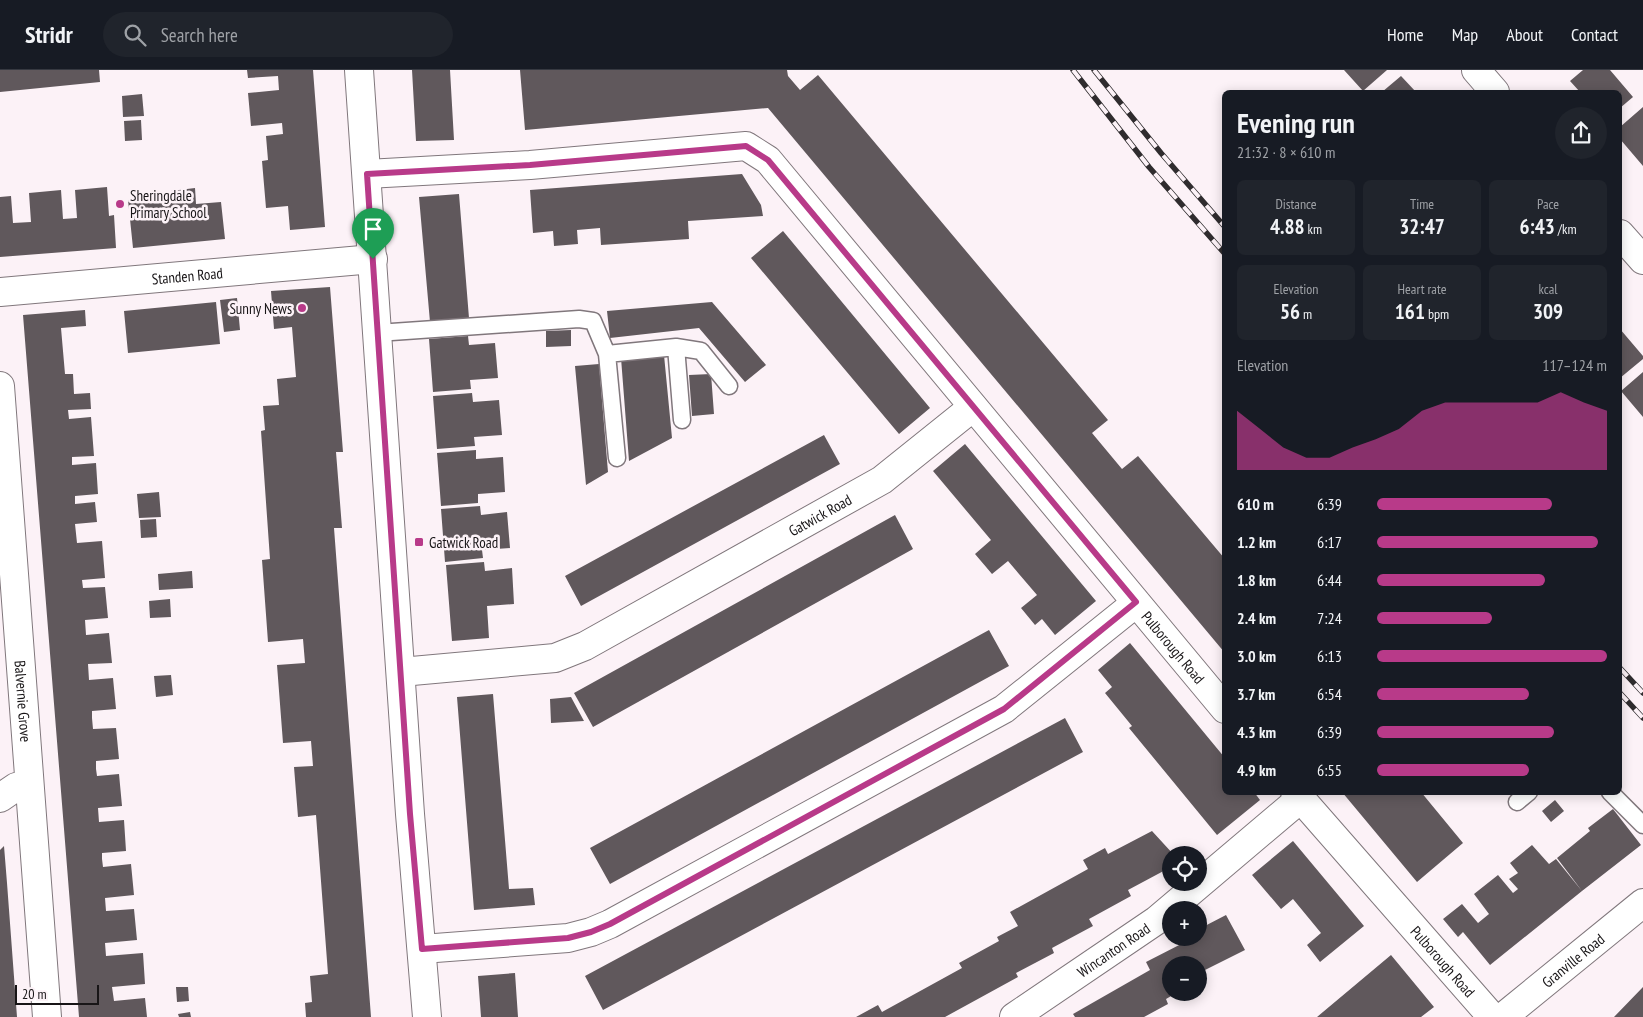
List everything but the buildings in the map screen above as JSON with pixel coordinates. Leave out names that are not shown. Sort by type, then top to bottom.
[{"type":"street","points":[[359,70],[410,814],[427,1017]]},
{"type":"street","points":[[1476,70],[1494,90]]},
{"type":"street","name":"Pulborough Road","points":[[367,174],[530,165],[746,146],[768,160],[1222,705]]},
{"type":"street","points":[[1622,236],[1643,260]]},
{"type":"street","name":"Standen Road","points":[[0,292],[373,259]]},
{"type":"street","name":"Balvernie Grove","points":[[0,394],[6,544],[29,784],[47,1017]]},
{"type":"street","name":"Gatwick Road","points":[[401,672],[555,658],[585,646],[882,480],[973,407]]},
{"type":"street","points":[[422,949],[568,938],[591,932],[610,924],[1004,709],[1136,602]]},
{"type":"street","points":[[0,798],[16,787],[29,784]]},
{"type":"street","name":"Pulborough Road","points":[[1297,796],[1492,1017]]},
{"type":"street","name":"Wincanton Road","points":[[1014,1017],[1157,920],[1297,796]]},
{"type":"street","name":"Granville Road","points":[[1503,1017],[1643,903]]},
{"type":"lane","points":[[377,333],[579,319],[593,321],[608,354],[617,458]]},
{"type":"lane","points":[[608,354],[676,347],[701,351],[730,386]]},
{"type":"lane","points":[[676,347],[682,420]]},
{"type":"lane","points":[[1613,795],[1643,825]]},
{"type":"railway","points":[[1073,70],[1149,167],[1222,251]]},
{"type":"railway","points":[[1094,70],[1161,153],[1222,224]]},
{"type":"railway","points":[[1622,670],[1643,693]]},
{"type":"railway","points":[[1622,695],[1643,718]]},
{"type":"place","name":"Sheringdale Primary School","points":[[120,204]]},
{"type":"place","name":"Sunny News","points":[[302,308]]},
{"type":"place","name":"Gatwick Road","points":[[419,542]]},
{"type":"route","points":[[746,146],[768,160],[1136,602],[1004,709],[610,924],[591,932],[568,938],[422,949],[410,814],[373,259],[367,174],[530,165],[746,146]]}]
